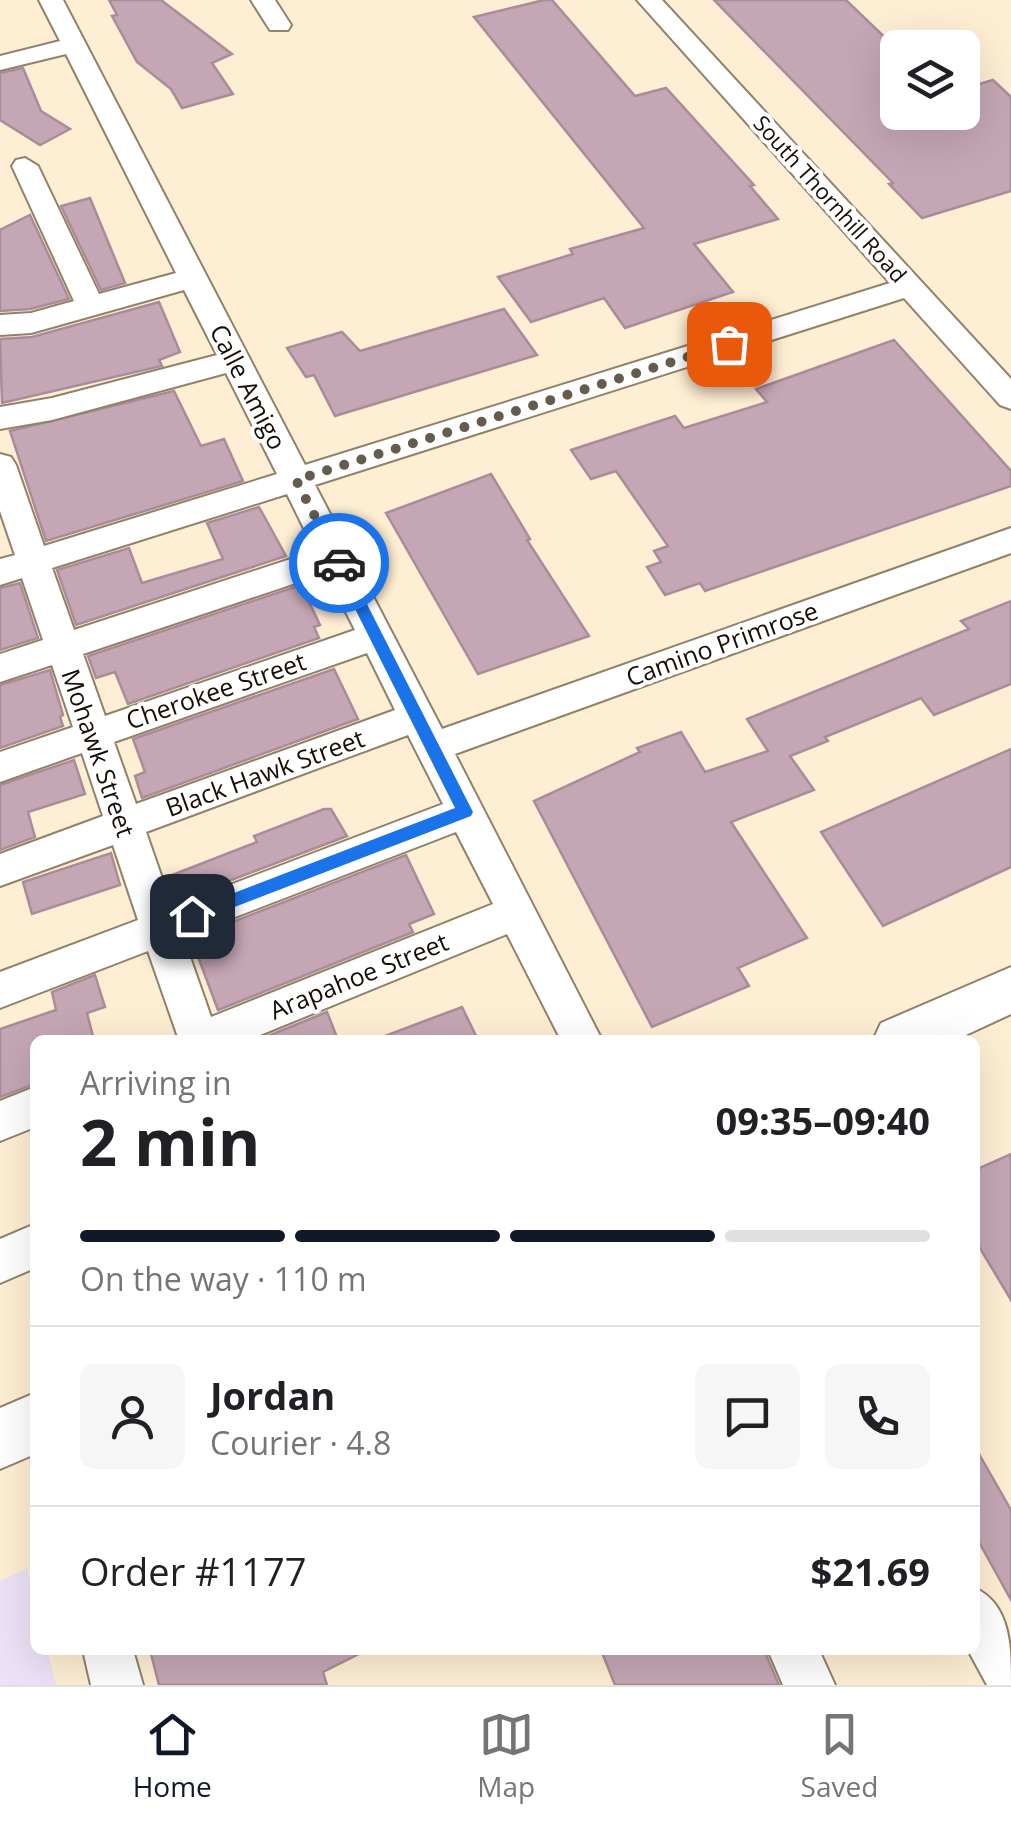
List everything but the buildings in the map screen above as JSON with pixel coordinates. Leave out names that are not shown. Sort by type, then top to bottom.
[{"type":"main road","points":[[911,1035],[1011,990]]},
{"type":"main road","points":[[0,1439],[30,1426]]},
{"type":"street","name":"Calle Amigo","points":[[52,0],[579,1035]]},
{"type":"street","points":[[264,0],[280,24]]},
{"type":"street","name":"South Thornhill Road","points":[[649,0],[1011,398]]},
{"type":"street","points":[[0,64],[74,45]]},
{"type":"street","points":[[25,166],[91,308]]},
{"type":"street","points":[[0,325],[31,323],[192,278]]},
{"type":"street","points":[[16,567],[910,287]]},
{"type":"street","points":[[0,418],[234,361]]},
{"type":"street","name":"Mohawk Street","points":[[0,465],[16,567],[61,648],[198,1035]]},
{"type":"street","name":"Camino Primrose","points":[[425,732],[1011,540]]},
{"type":"street","points":[[0,668],[336,557]]},
{"type":"street","name":"Cherokee Street","points":[[0,767],[376,636]]},
{"type":"street","name":"Black Hawk Street","points":[[0,870],[123,824],[425,732]]},
{"type":"street","points":[[0,990],[465,812]]},
{"type":"street","name":"Arapahoe Street","points":[[212,1035],[517,912]]},
{"type":"street","points":[[0,1121],[30,1109]]},
{"type":"street","points":[[0,1261],[30,1248]]},
{"type":"street","points":[[980,1622],[1011,1679]]},
{"type":"street","points":[[109,1655],[117,1685]]},
{"type":"street","points":[[795,1655],[809,1685]]},
{"type":"shaded area","points":[[27,1568],[30,1655],[48,1655],[56,1685],[0,1685],[0,1581]]},
{"type":"way so far","points":[[339,563],[296,480],[729,344]]},
{"type":"route","points":[[192,916],[465,812],[339,563]]}]
